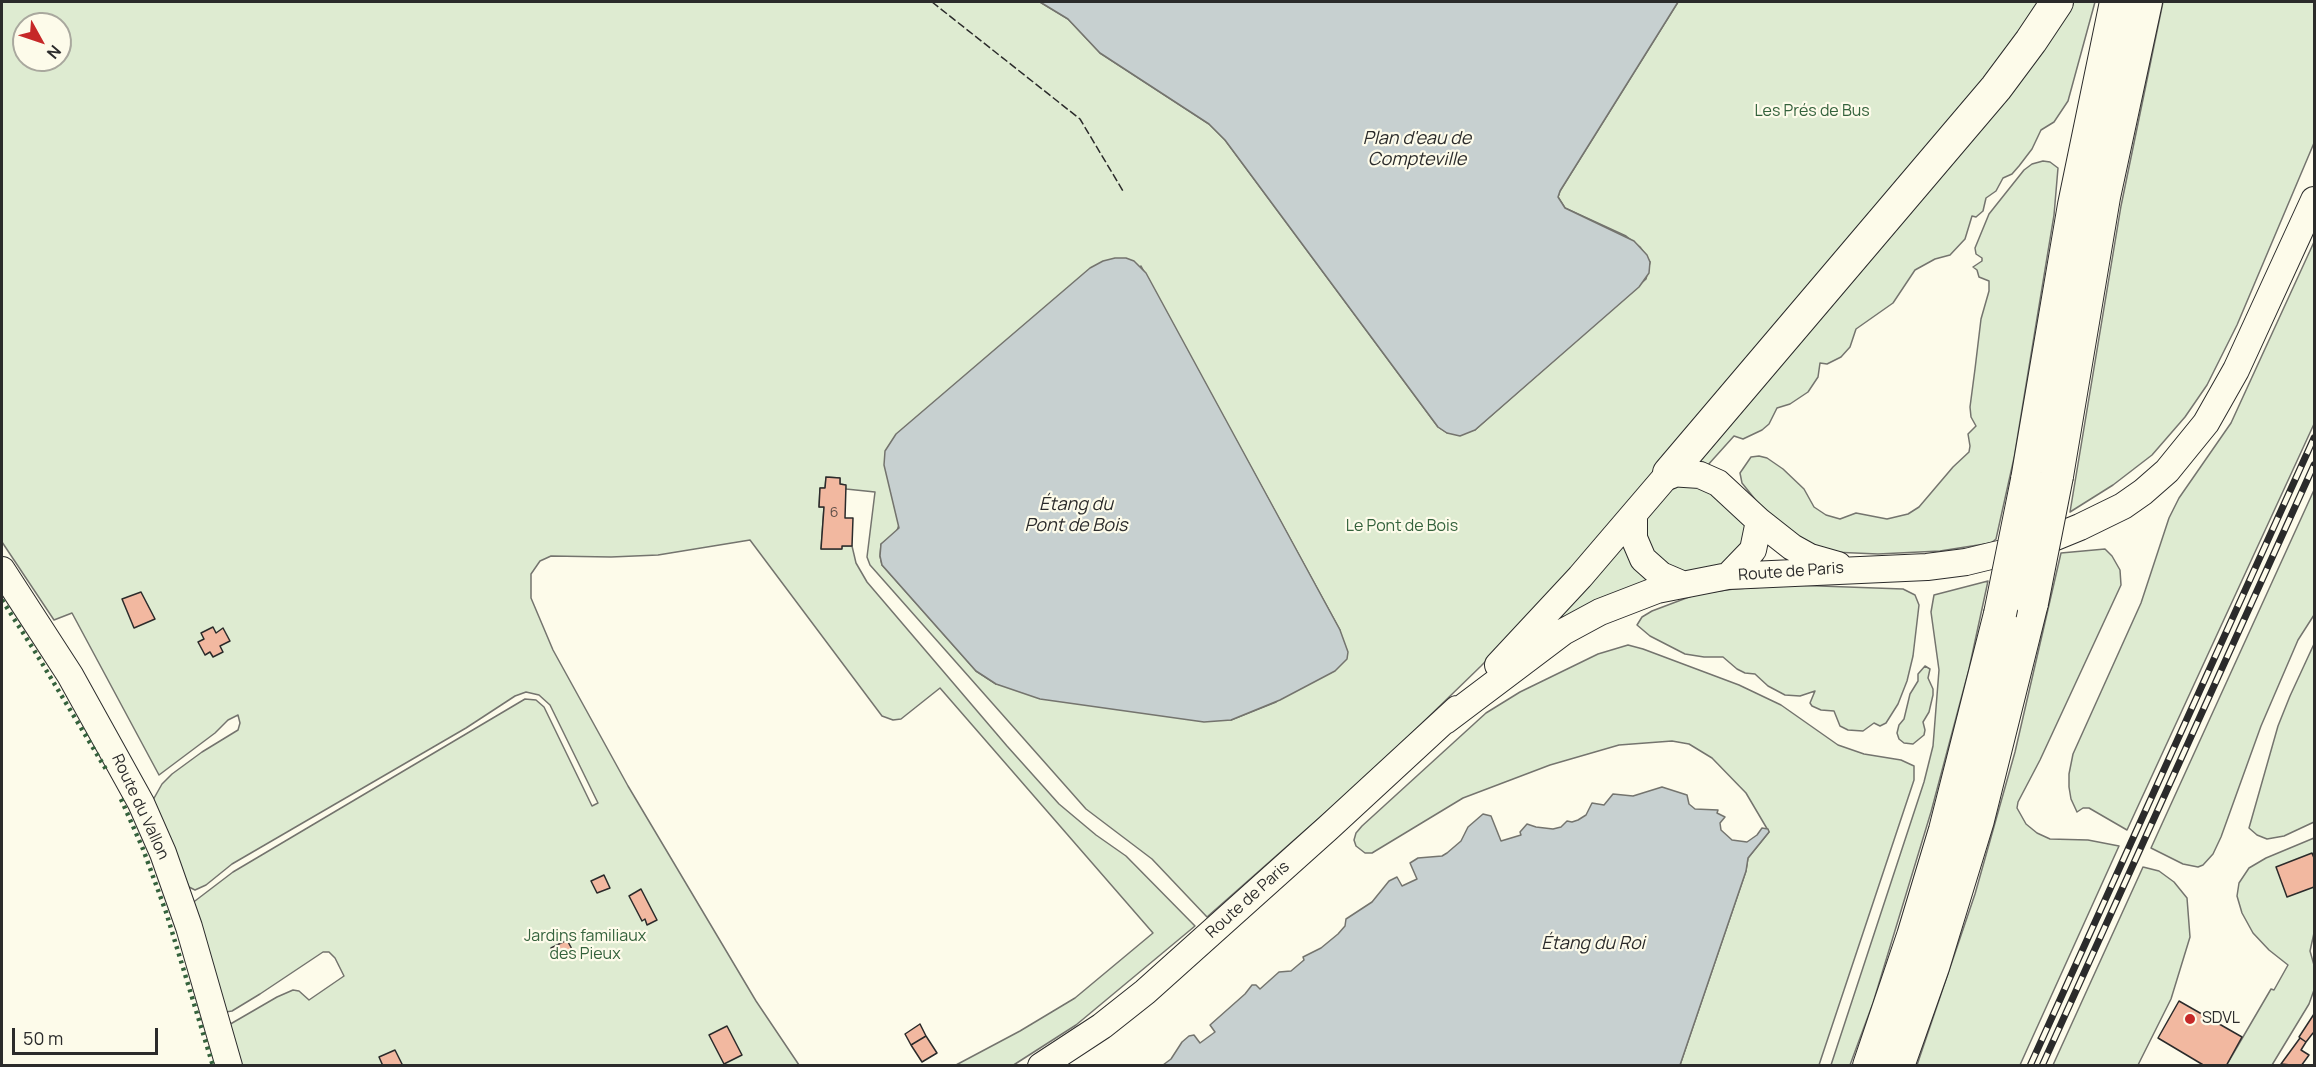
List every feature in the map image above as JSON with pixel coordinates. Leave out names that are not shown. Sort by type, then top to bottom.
[{"type":"highway","points":[[1669,473],[1989,97],[2031,41],[2056,2]]},
{"type":"highway","points":[[1898,1065],[1970,848],[1998,746],[2032,603],[2042,478],[2074,206],[2116,2]]},
{"type":"highway","points":[[1869,1065],[1919,919],[1943,839],[1977,714],[2000,614],[2042,478],[2146,2]]},
{"type":"street","points":[[1852,569],[1941,566],[2018,550],[2115,511],[2143,492],[2188,448],[2215,410],[2234,375],[2314,200]]},
{"type":"street","name":"Route de Paris","points":[[1445,721],[1580,578],[1669,473],[1700,475],[1718,483],[1759,521],[1800,552],[1852,569]]},
{"type":"street","points":[[1634,514],[1634,538],[1643,559],[1661,575],[1682,584]]},
{"type":"street","points":[[1728,576],[1753,550],[1759,521]]},
{"type":"street","name":"Route de Paris","points":[[1041,1065],[1102,1026],[1145,992],[1445,721],[1529,656],[1580,622],[1626,601],[1682,584],[1728,576],[1852,569]]},
{"type":"street","name":"Route du Vallon","points":[[2,570],[70,675],[141,803],[163,853],[189,927],[229,1065]]},
{"type":"green space","points":[[2,2],[1040,2],[1068,19],[1100,53],[1209,124],[1225,140],[1438,427],[1447,433],[1475,430],[1646,279],[1650,262],[1640,247],[1626,236],[1565,208],[1558,197],[1678,2],[2042,2],[1989,79],[1571,574],[1378,766],[1207,917],[1152,859],[1086,809],[870,565],[867,557],[875,492],[846,489],[845,485],[840,484],[840,478],[826,477],[825,488],[820,488],[819,507],[824,507],[821,549],[841,549],[842,546],[852,546],[856,563],[867,582],[1059,804],[1096,835],[1126,856],[1195,926],[1076,1025],[1012,1066],[956,1065],[1075,998],[1153,933],[940,688],[901,719],[893,720],[882,716],[750,540],[658,555],[551,556],[540,561],[531,574],[531,598],[553,650],[628,786],[756,1001],[799,1065],[239,1065],[227,1026],[293,990],[299,991],[309,1000],[344,976],[335,958],[329,952],[323,952],[260,994],[232,1011],[226,1012],[191,904],[233,872],[525,699],[536,700],[544,707],[592,806],[598,803],[550,705],[539,695],[526,692],[515,696],[466,728],[232,864],[206,885],[195,890],[189,887],[153,807],[153,800],[162,784],[172,774],[238,730],[240,723],[238,715],[228,720],[215,733],[159,775],[72,613],[54,620],[2,542]],"holes":[[[1141,266],[1340,630],[1276,702],[1231,720],[996,684],[976,671],[882,565],[881,544],[896,533],[899,525]]]},
{"type":"green space","points":[[2065,2],[2095,2],[2068,101],[2054,122],[2041,130],[2032,149],[2019,166],[2012,174],[2003,178],[1996,191],[1986,198],[1983,211],[1976,217],[1972,216],[1965,239],[1950,255],[1935,259],[1915,270],[1893,303],[1856,329],[1850,347],[1841,357],[1827,364],[1820,363],[1818,377],[1808,392],[1790,404],[1777,408],[1769,424],[1762,430],[1743,439],[1734,436],[1707,466],[1693,464]]},
{"type":"green space","points":[[2163,2],[2314,2],[2314,143],[2237,325],[2207,385],[2185,417],[2152,455],[2113,485],[2070,512],[2121,206]]},
{"type":"green space","points":[[2050,162],[2058,168],[2054,215],[2014,458],[1996,539],[1991,543],[1940,551],[1878,554],[1832,552],[1803,541],[1762,508],[1742,483],[1740,473],[1751,457],[1767,458],[1783,469],[1804,489],[1814,507],[1826,515],[1840,519],[1856,513],[1887,519],[1908,514],[1919,507],[1969,452],[1968,434],[1976,426],[1971,417],[1970,407],[1981,319],[1989,291],[1989,281],[1979,277],[1977,270],[1973,267],[1982,261],[1982,258],[1976,254],[1975,248],[1989,214],[2024,170],[2032,164]]},
{"type":"green space","points":[[2314,242],[2314,424],[2127,830],[2089,808],[2083,808],[2077,812],[2069,787],[2073,754],[2141,603],[2169,518],[2179,498],[2231,423]]},
{"type":"green space","points":[[1695,482],[1744,516],[1749,536],[1725,566],[1686,574],[1653,558],[1643,522],[1674,483]]},
{"type":"green space","points":[[2314,490],[2314,615],[2298,640],[2261,726],[2213,854],[2198,867],[2183,864],[2151,848]]},
{"type":"green space","points":[[1625,536],[1655,581],[1540,640]]},
{"type":"green space","points":[[2105,549],[2120,570],[2121,585],[2017,808],[2026,824],[2037,833],[2050,839],[2088,840],[2119,846],[2020,1065],[1917,1065],[1975,894],[2015,752],[2061,553]]},
{"type":"green space","points":[[1988,581],[1969,669],[1931,812],[1873,1003],[1850,1065],[1831,1065],[1924,782],[1933,746],[1939,670],[1931,612],[1934,595]]},
{"type":"green space","points":[[1792,585],[1903,589],[1915,595],[1919,605],[1913,656],[1898,704],[1886,723],[1880,726],[1874,723],[1863,731],[1848,730],[1840,726],[1834,711],[1821,710],[1812,706],[1810,703],[1815,691],[1800,696],[1785,695],[1768,686],[1755,674],[1737,669],[1723,657],[1685,654],[1650,636],[1637,625],[1642,617],[1652,611],[1697,594]]},
{"type":"green space","points":[[2314,644],[2314,822],[2284,836],[2267,839],[2257,835],[2249,828],[2278,726]]},
{"type":"green space","points":[[1628,645],[1739,685],[1781,705],[1838,745],[1864,754],[1901,760],[1914,766],[1914,780],[1819,1065],[1680,1065],[1746,871],[1748,858],[1769,832],[1746,793],[1712,758],[1689,744],[1672,741],[1619,745],[1550,765],[1463,798],[1372,853],[1365,853],[1356,846],[1354,840],[1356,833],[1362,826],[1486,713],[1520,692],[1598,654]]},
{"type":"green space","points":[[1925,666],[1930,669],[1928,678],[1933,695],[1929,712],[1923,722],[1924,735],[1913,744],[1904,743],[1899,739],[1897,733],[1899,725],[1904,719],[1910,694],[1918,681],[1918,674]]},
{"type":"green space","points":[[2314,838],[2314,933],[2310,951],[2314,965],[2314,990],[2309,1004],[2272,1065],[2226,1066],[2271,989],[2274,990],[2288,965],[2253,933],[2242,913],[2237,896],[2239,883],[2249,868],[2266,858]]},
{"type":"green space","points":[[2143,867],[2159,871],[2174,882],[2187,898],[2190,937],[2171,999],[2138,1065],[2053,1065]]},
{"type":"water","name":"Plan d'eau de Compteville","points":[[1040,2],[1678,2],[1558,197],[1565,208],[1634,241],[1647,255],[1650,262],[1649,273],[1639,287],[1475,430],[1460,436],[1447,433],[1438,427],[1225,140],[1209,124],[1100,53],[1068,19]]},
{"type":"water","name":"Étang du Pont de Bois","points":[[1115,258],[1134,261],[1146,273],[1340,630],[1348,652],[1347,659],[1335,671],[1280,700],[1231,720],[1204,722],[1040,699],[996,684],[976,671],[882,565],[881,544],[899,528],[884,465],[885,451],[896,434],[1090,268]]},
{"type":"water","name":"Étang du Roi","points":[[1662,787],[1687,795],[1689,804],[1695,809],[1718,810],[1717,813],[1725,817],[1720,823],[1721,830],[1732,840],[1747,842],[1762,828],[1768,829],[1769,832],[1748,858],[1746,871],[1680,1065],[1163,1065],[1171,1059],[1182,1042],[1189,1036],[1194,1035],[1200,1043],[1215,1032],[1210,1025],[1252,985],[1260,989],[1279,972],[1291,971],[1304,960],[1303,957],[1321,948],[1345,926],[1346,919],[1372,902],[1389,881],[1397,877],[1402,886],[1417,879],[1410,863],[1418,858],[1442,856],[1447,853],[1461,841],[1468,827],[1483,814],[1491,816],[1501,841],[1521,835],[1520,832],[1527,824],[1553,829],[1561,827],[1567,821],[1578,820],[1586,815],[1592,803],[1604,805],[1613,794],[1633,796]]},
{"type":"building","points":[[826,477],[840,478],[840,484],[846,485],[845,518],[853,518],[852,546],[842,546],[842,549],[821,549],[824,507],[819,507],[820,488],[825,488]]},
{"type":"building","points":[[141,592],[155,619],[134,628],[122,599]]},
{"type":"building","points":[[213,627],[216,633],[223,628],[230,641],[220,646],[223,652],[213,657],[210,652],[205,655],[198,642],[204,639],[201,633]]},
{"type":"building","points":[[2312,853],[2314,887],[2287,897],[2276,867]]},
{"type":"building","points":[[604,875],[610,888],[597,893],[591,881]]},
{"type":"building","points":[[641,889],[657,920],[647,925],[645,919],[642,921],[629,896]]},
{"type":"building","points":[[567,940],[573,951],[557,959],[551,948]]},
{"type":"building","name":"SDVL","points":[[2179,1001],[2242,1037],[2226,1066],[2205,1066],[2158,1038]]},
{"type":"building","points":[[2314,1014],[2314,1034],[2306,1042],[2299,1037]]},
{"type":"building","points":[[920,1024],[926,1036],[911,1045],[905,1034]]},
{"type":"building","points":[[727,1026],[742,1055],[724,1064],[709,1035]]},
{"type":"building","points":[[926,1036],[937,1053],[922,1062],[911,1045]]},
{"type":"building","points":[[2300,1038],[2306,1042],[2301,1050],[2309,1055],[2301,1066],[2281,1064]]},
{"type":"building","points":[[395,1050],[403,1066],[383,1066],[379,1057]]},
{"type":"railway","points":[[2030,1066],[2314,438]]},
{"type":"railway","points":[[2042,1066],[2314,465]]},
{"type":"hedge","points":[[2,600],[107,771]]},
{"type":"hedge","points":[[121,799],[143,849],[166,912],[213,1066]]},
{"type":"fence","points":[[932,2],[1080,119],[1123,191]]},
{"type":"place","name":"SDVL","points":[[2190,1019]]},
{"type":"park label","name":"Les Prés de Bus","points":[[1812,112]]},
{"type":"park label","name":"Le Pont de Bois","points":[[1402,527]]},
{"type":"park label","name":"Jardins familiaux des Pieux","points":[[585,946]]}]
